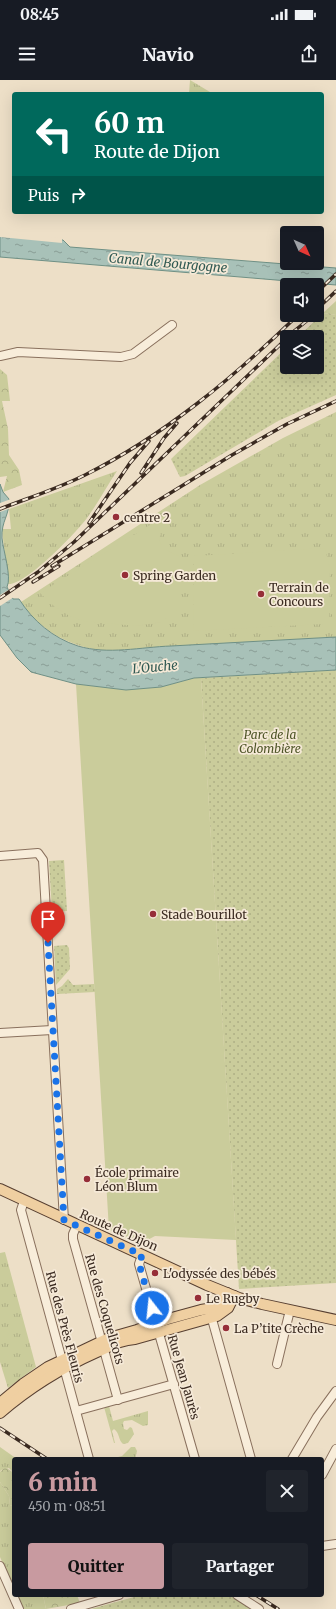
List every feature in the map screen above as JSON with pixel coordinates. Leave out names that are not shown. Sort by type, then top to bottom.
[{"type":"main road","name":"Route de Dijon","points":[[0,1189],[77,1226],[231,1295],[262,1304],[336,1320]]},
{"type":"main road","points":[[0,1403],[23,1384],[103,1345],[109,1338],[137,1330],[157,1328],[201,1310],[210,1314],[222,1305],[231,1295]]},
{"type":"main road","points":[[0,1413],[63,1364]]},
{"type":"street","points":[[0,356],[18,352],[121,357],[133,354],[172,325]]},
{"type":"street","points":[[0,856],[38,854],[43,860],[64,1220]]},
{"type":"street","points":[[0,1033],[52,1030]]},
{"type":"street","name":"Rue des Près Fleuris","points":[[24,1201],[21,1210],[88,1457]]},
{"type":"street","name":"Rue des Coquelicots","points":[[77,1226],[73,1234],[73,1239],[118,1400]]},
{"type":"street","name":"Rue Jean Jaurès","points":[[142,1255],[139,1264],[194,1457]]},
{"type":"street","points":[[278,1364],[290,1310]]},
{"type":"street","points":[[210,1314],[250,1457]]},
{"type":"street","points":[[76,1411],[174,1384]]},
{"type":"street","points":[[293,1457],[317,1417],[336,1391]]},
{"type":"street","points":[[324,1471],[336,1449]]},
{"type":"street","points":[[324,1546],[336,1544]]},
{"type":"street","points":[[0,1566],[12,1593]]},
{"type":"street","points":[[14,1597],[19,1609]]},
{"type":"street","points":[[71,1609],[112,1597]]},
{"type":"street","points":[[241,1597],[259,1609]]},
{"type":"green space","points":[[190,80],[210,92],[189,92]]},
{"type":"green space","points":[[336,301],[336,315],[324,312]]},
{"type":"green space","points":[[324,313],[336,315],[336,395],[278,421],[185,476],[180,477],[171,459],[280,354],[280,374],[324,374],[324,330],[305,330],[314,322],[324,322]]},
{"type":"green space","points":[[0,369],[7,375],[10,401],[2,401],[8,429],[9,455],[19,470],[22,485],[3,492],[7,476],[0,477]]},
{"type":"green space","points":[[336,412],[336,637],[107,651],[82,646],[58,637],[38,622],[21,602],[200,485],[283,438]]},
{"type":"green space","points":[[117,471],[91,512],[62,546],[26,577],[8,584],[2,529],[11,529],[9,509]]},
{"type":"green space","name":"Spring Garden","points":[[153,523],[161,534],[160,543],[162,546],[181,557],[181,607],[162,622],[136,626],[84,621],[68,615],[55,607],[40,593]]},
{"type":"green space","name":"Terrain de Concours","points":[[325,548],[330,569],[329,620],[323,624],[193,631],[194,556]]},
{"type":"green space","points":[[336,592],[336,621],[332,616],[334,595]]},
{"type":"green space","name":"Parc de la Colombière","points":[[336,670],[336,1283],[239,1289],[201,678]]},
{"type":"green space","name":"Stade Bourillot","points":[[194,678],[201,678],[236,1240],[155,1236],[140,1244],[109,1230],[76,684],[126,690],[161,687]]},
{"type":"green space","points":[[64,860],[67,911],[52,912],[49,861]]},
{"type":"green space","points":[[67,945],[69,948],[70,969],[56,985],[54,946]]},
{"type":"green space","points":[[68,979],[73,985],[94,984],[95,992],[57,994],[57,989]]},
{"type":"green space","points":[[5,1252],[36,1367],[8,1388],[0,1362],[0,1253]]},
{"type":"green space","points":[[109,1406],[113,1421],[148,1411],[148,1425],[143,1426],[132,1420],[124,1421],[124,1429],[127,1430],[130,1427],[132,1428],[134,1434],[128,1443],[123,1444],[114,1429],[112,1431],[114,1443],[104,1407]]},
{"type":"green space","points":[[0,1447],[14,1457],[12,1457],[12,1471],[9,1468],[1,1470],[0,1472]]},
{"type":"green space","points":[[131,1447],[135,1447],[137,1451],[136,1457],[118,1457],[122,1456]]},
{"type":"green space","points":[[5,1467],[12,1472],[12,1506],[10,1505],[9,1496],[0,1482],[0,1472]]},
{"type":"green space","points":[[0,1482],[9,1496],[10,1505],[12,1506],[12,1584],[0,1557]]},
{"type":"green space","points":[[18,1597],[43,1597],[46,1609],[23,1609]]},
{"type":"green space","points":[[43,1597],[78,1597],[80,1603],[46,1609]]},
{"type":"green space","points":[[134,1597],[236,1597],[255,1609],[91,1609]]},
{"type":"water","name":"Canal de Bourgogne","points":[[0,235],[63,240],[70,247],[280,264],[280,270],[324,270],[324,267],[336,268],[336,285],[324,284],[324,278],[280,278],[280,280],[0,257]]},
{"type":"water","name":"L'Ouche","points":[[0,484],[3,492],[9,499],[9,505],[2,532],[7,563],[7,587],[13,599],[19,599],[44,628],[69,643],[89,649],[124,650],[336,637],[336,670],[194,678],[161,687],[126,690],[76,684],[31,672],[17,658],[0,635]]},
{"type":"pier","points":[[0,233],[62,238],[62,243],[0,237]]},
{"type":"pier","points":[[11,499],[11,508],[0,512],[0,503]]},
{"type":"pier","points":[[10,589],[14,597],[0,606],[0,595]]},
{"type":"railway","points":[[324,285],[336,274]]},
{"type":"railway","points":[[324,302],[336,291]]},
{"type":"railway","points":[[0,509],[85,475],[143,442],[171,423],[224,382],[291,322]]},
{"type":"railway","points":[[295,330],[305,322]]},
{"type":"railway","points":[[0,598],[38,572],[74,542],[280,345]]},
{"type":"railway","points":[[52,566],[232,455],[287,424],[336,401]]},
{"type":"railway","points":[[141,473],[164,438],[177,423]]},
{"type":"railway","points":[[89,523],[130,463],[149,441]]},
{"type":"railway","points":[[33,582],[59,566]]},
{"type":"railway","points":[[0,1428],[44,1457]]},
{"type":"railway","points":[[259,1597],[278,1609]]},
{"type":"place","name":"centre 2","points":[[116,517]]},
{"type":"place","name":"Spring Garden","points":[[125,575]]},
{"type":"place","name":"Terrain de Concours","points":[[261,594]]},
{"type":"place","name":"Stade Bourillot","points":[[153,914]]},
{"type":"place","name":"École primaire Léon Blum","points":[[87,1179]]},
{"type":"place","name":"L'odyssée des bébés","points":[[155,1273]]},
{"type":"place","name":"Le Rugby","points":[[198,1298]]},
{"type":"place","name":"La P’tite Crèche","points":[[226,1328]]},
{"type":"route","points":[[48,943],[64,1220],[142,1255],[139,1264],[152,1308]]}]
